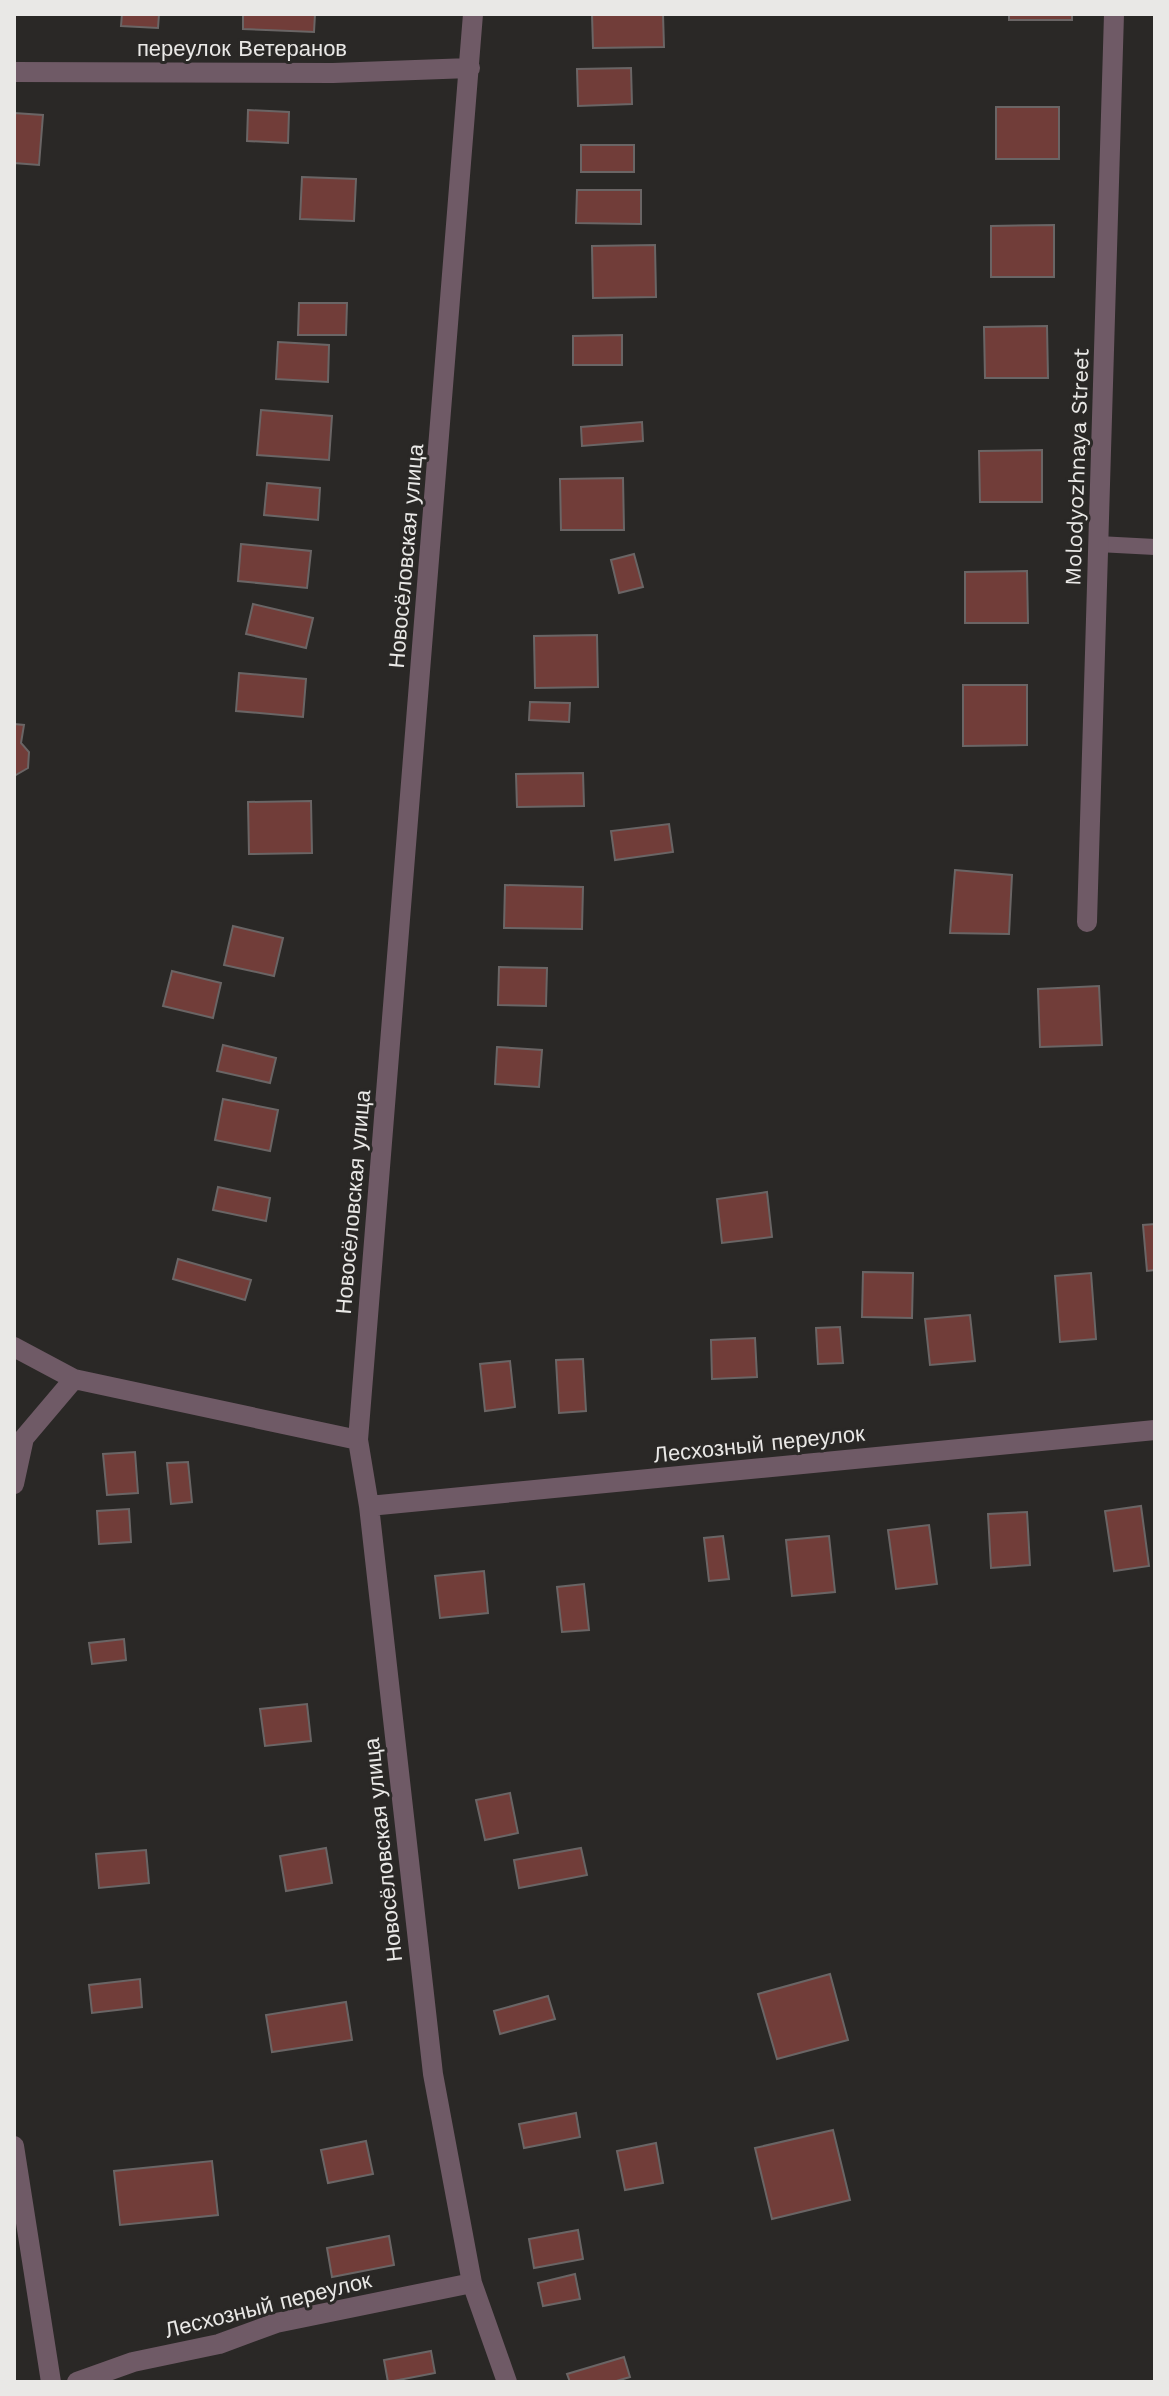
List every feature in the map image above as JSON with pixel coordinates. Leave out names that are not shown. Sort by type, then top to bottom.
[{"type":"street","name":"Новосёловская улица","points":[[473,14],[358,1440],[369,1506],[433,2074],[472,2283],[507,2382]]},
{"type":"street","name":"Molodyozhnaya Street","points":[[1087,922],[1114,14]]},
{"type":"street","name":"переулок Ветеранов","points":[[14,72],[333,73],[470,68]]},
{"type":"street","points":[[14,1347],[74,1379],[358,1440]]},
{"type":"street","points":[[14,1484],[24,1438],[74,1379]]},
{"type":"street","name":"Лесхозный переулок","points":[[369,1506],[1155,1430]]},
{"type":"street","points":[[14,2146],[51,2382]]},
{"type":"street","name":"Лесхозный переулок","points":[[77,2382],[133,2362],[219,2344],[276,2323],[472,2283]]},
{"type":"lane","points":[[1098,544],[1155,547]]},
{"type":"building","points":[[122,14],[159,14],[158,28],[121,26]]},
{"type":"building","points":[[243,14],[315,14],[314,32],[243,29]]},
{"type":"building","points":[[592,14],[663,14],[664,47],[593,48]]},
{"type":"building","points":[[1009,14],[1072,14],[1072,20],[1009,20]]},
{"type":"building","points":[[631,68],[632,104],[578,106],[577,69]]},
{"type":"building","points":[[996,107],[1059,107],[1059,159],[996,159]]},
{"type":"building","points":[[248,110],[289,112],[288,143],[247,141]]},
{"type":"building","points":[[14,113],[43,115],[39,165],[14,163]]},
{"type":"building","points":[[581,145],[634,145],[634,172],[581,172]]},
{"type":"building","points":[[302,177],[356,179],[354,221],[300,219]]},
{"type":"building","points":[[577,190],[641,190],[641,224],[576,223]]},
{"type":"building","points":[[1054,225],[1054,277],[991,277],[991,226]]},
{"type":"building","points":[[655,245],[656,297],[593,298],[592,246]]},
{"type":"building","points":[[299,303],[347,303],[346,335],[298,335]]},
{"type":"building","points":[[1047,326],[1048,378],[985,378],[984,327]]},
{"type":"building","points":[[622,335],[622,365],[573,365],[573,336]]},
{"type":"building","points":[[278,342],[329,345],[328,382],[276,379]]},
{"type":"building","points":[[261,410],[332,416],[329,460],[257,455]]},
{"type":"building","points":[[642,422],[643,441],[582,446],[581,427]]},
{"type":"building","points":[[1042,450],[1042,502],[980,502],[979,451]]},
{"type":"building","points":[[623,478],[624,530],[561,530],[560,479]]},
{"type":"building","points":[[267,483],[320,488],[318,520],[264,515]]},
{"type":"building","points":[[241,544],[311,551],[307,588],[238,581]]},
{"type":"building","points":[[634,554],[643,587],[619,593],[611,560]]},
{"type":"building","points":[[1027,571],[1028,623],[965,623],[965,572]]},
{"type":"building","points":[[253,604],[313,618],[306,648],[246,634]]},
{"type":"building","points":[[597,635],[598,687],[535,688],[534,636]]},
{"type":"building","points":[[239,673],[306,679],[303,717],[236,711]]},
{"type":"building","points":[[963,685],[1027,685],[1027,745],[963,746]]},
{"type":"building","points":[[530,702],[570,703],[569,722],[529,720]]},
{"type":"building","points":[[14,724],[24,725],[21,743],[29,752],[28,768],[14,776]]},
{"type":"building","points":[[583,773],[584,806],[517,807],[516,774]]},
{"type":"building","points":[[311,801],[312,853],[249,854],[248,802]]},
{"type":"building","points":[[669,824],[673,852],[615,860],[611,831]]},
{"type":"building","points":[[955,870],[1012,875],[1009,934],[950,933]]},
{"type":"building","points":[[505,885],[583,887],[582,929],[504,928]]},
{"type":"building","points":[[233,926],[283,938],[274,976],[224,965]]},
{"type":"building","points":[[499,967],[547,968],[546,1006],[498,1005]]},
{"type":"building","points":[[172,971],[221,983],[213,1018],[163,1006]]},
{"type":"building","points":[[1099,986],[1102,1045],[1040,1047],[1038,989]]},
{"type":"building","points":[[223,1045],[276,1058],[270,1083],[217,1071]]},
{"type":"building","points":[[497,1047],[542,1050],[539,1087],[495,1084]]},
{"type":"building","points":[[223,1099],[278,1110],[270,1151],[215,1140]]},
{"type":"building","points":[[218,1187],[270,1198],[266,1221],[213,1210]]},
{"type":"building","points":[[767,1192],[772,1237],[722,1243],[717,1199]]},
{"type":"building","points":[[1155,1224],[1155,1270],[1147,1271],[1143,1225]]},
{"type":"building","points":[[178,1259],[251,1280],[245,1300],[173,1279]]},
{"type":"building","points":[[863,1272],[913,1273],[912,1318],[862,1317]]},
{"type":"building","points":[[1091,1273],[1096,1339],[1060,1342],[1055,1276]]},
{"type":"building","points":[[970,1315],[975,1361],[930,1365],[925,1319]]},
{"type":"building","points":[[840,1327],[843,1363],[818,1364],[816,1328]]},
{"type":"building","points":[[755,1338],[757,1377],[712,1379],[711,1340]]},
{"type":"building","points":[[583,1359],[586,1411],[559,1413],[556,1360]]},
{"type":"building","points":[[510,1361],[515,1407],[485,1411],[480,1364]]},
{"type":"building","points":[[135,1452],[138,1493],[107,1495],[103,1454]]},
{"type":"building","points":[[188,1462],[192,1502],[171,1504],[167,1463]]},
{"type":"building","points":[[1141,1506],[1149,1566],[1114,1571],[1105,1511]]},
{"type":"building","points":[[129,1509],[131,1542],[99,1544],[97,1511]]},
{"type":"building","points":[[1027,1512],[1030,1565],[991,1568],[988,1514]]},
{"type":"building","points":[[929,1525],[937,1584],[896,1589],[888,1530]]},
{"type":"building","points":[[723,1536],[729,1579],[709,1581],[704,1538]]},
{"type":"building","points":[[829,1536],[835,1592],[792,1596],[786,1540]]},
{"type":"building","points":[[484,1571],[488,1613],[440,1618],[435,1576]]},
{"type":"building","points":[[584,1584],[589,1630],[562,1632],[557,1587]]},
{"type":"building","points":[[124,1639],[126,1660],[92,1664],[89,1643]]},
{"type":"building","points":[[307,1704],[311,1741],[265,1746],[260,1709]]},
{"type":"building","points":[[510,1793],[518,1833],[485,1840],[476,1800]]},
{"type":"building","points":[[326,1848],[332,1883],[286,1891],[280,1856]]},
{"type":"building","points":[[581,1848],[587,1875],[519,1888],[514,1860]]},
{"type":"building","points":[[146,1850],[149,1883],[99,1888],[96,1854]]},
{"type":"building","points":[[830,1974],[848,2040],[777,2059],[758,1994]]},
{"type":"building","points":[[140,1979],[142,2007],[92,2013],[89,1985]]},
{"type":"building","points":[[548,1996],[555,2019],[500,2034],[494,2011]]},
{"type":"building","points":[[346,2002],[352,2040],[272,2052],[266,2015]]},
{"type":"building","points":[[576,2113],[580,2137],[524,2148],[519,2124]]},
{"type":"building","points":[[833,2130],[850,2200],[772,2219],[755,2148]]},
{"type":"building","points":[[366,2141],[373,2174],[328,2183],[321,2150]]},
{"type":"building","points":[[656,2143],[663,2183],[625,2190],[617,2151]]},
{"type":"building","points":[[212,2161],[218,2215],[120,2225],[114,2171]]},
{"type":"building","points":[[578,2230],[583,2259],[534,2268],[529,2239]]},
{"type":"building","points":[[389,2236],[394,2265],[332,2277],[327,2248]]},
{"type":"building","points":[[575,2274],[580,2299],[543,2306],[538,2283]]},
{"type":"building","points":[[431,2351],[435,2373],[388,2382],[384,2360]]},
{"type":"building","points":[[624,2357],[630,2377],[613,2382],[570,2382],[567,2374]]}]
